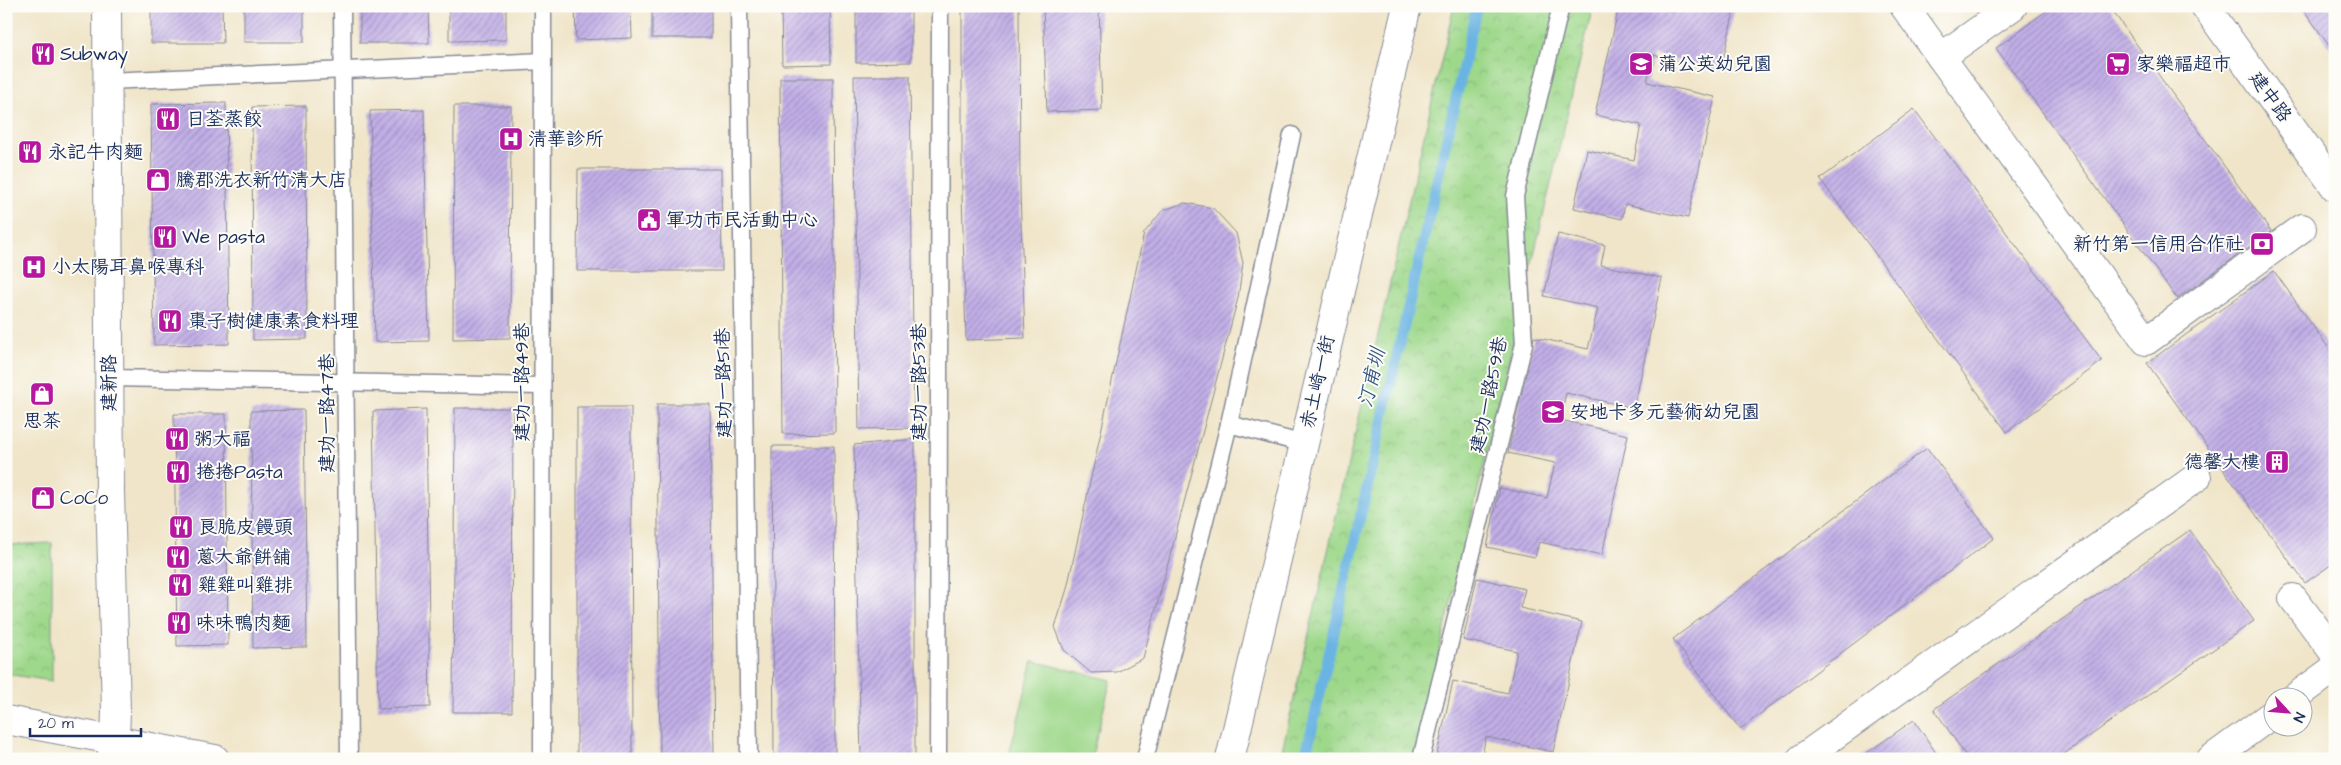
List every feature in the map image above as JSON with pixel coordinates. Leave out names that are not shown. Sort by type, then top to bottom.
[{"type":"street","name":"建新路","points":[[107,6],[113,749]]},
{"type":"street","name":"赤土崎一街","points":[[1230,759],[1406,6]]},
{"type":"street","points":[[1904,6],[2146,342],[2302,228]]},
{"type":"street","points":[[1941,57],[2013,6]]},
{"type":"street","name":"建中路","points":[[2205,6],[2335,187]]},
{"type":"street","points":[[1801,759],[2197,476]]},
{"type":"street","points":[[2293,598],[2335,654]]},
{"type":"street","points":[[2308,688],[2335,668]]},
{"type":"street","points":[[6,720],[113,749],[215,759]]},
{"type":"street","points":[[2211,759],[2264,720]]},
{"type":"lane","name":"建功一路47巷","points":[[342,6],[349,759]]},
{"type":"lane","name":"建功一路49巷","points":[[542,759],[543,6]]},
{"type":"lane","name":"建功一路51巷","points":[[739,6],[749,759]]},
{"type":"lane","name":"建功一路53巷","points":[[938,759],[940,6]]},
{"type":"lane","name":"建功一路59巷","points":[[1421,759],[1524,344],[1515,196],[1561,6]]},
{"type":"lane","points":[[108,81],[543,61]]},
{"type":"lane","points":[[1145,759],[1229,424],[1292,135]]},
{"type":"lane","points":[[109,378],[542,386]]},
{"type":"lane","points":[[1229,424],[1304,444]]},
{"type":"green space","points":[[1454,6],[1593,6],[1414,759],[1280,759]]},
{"type":"green space","points":[[52,543],[52,681],[6,674],[6,545]]},
{"type":"green space","points":[[1033,661],[1111,680],[1091,759],[1008,759]]},
{"type":"building","points":[[151,6],[222,6],[223,43],[151,43]]},
{"type":"building","points":[[244,6],[304,6],[304,42],[244,42]]},
{"type":"building","points":[[360,6],[428,6],[429,43],[360,43]]},
{"type":"building","points":[[449,6],[506,6],[506,40],[449,41]]},
{"type":"building","points":[[575,6],[631,6],[632,38],[576,40]]},
{"type":"building","points":[[652,6],[711,6],[711,38],[652,38]]},
{"type":"building","points":[[781,6],[830,6],[831,64],[782,65]]},
{"type":"building","points":[[856,6],[911,6],[911,62],[856,63]]},
{"type":"building","points":[[962,6],[1019,6],[1020,192],[1025,338],[966,340],[962,194]]},
{"type":"building","points":[[1043,6],[1099,6],[1102,110],[1047,112]]},
{"type":"building","points":[[1619,6],[1652,6],[1675,12],[1677,6],[1735,6],[1721,70],[1653,55],[1647,82],[1715,97],[1688,218],[1625,204],[1622,219],[1574,208],[1587,150],[1634,160],[1641,125],[1595,115]]},
{"type":"building","points":[[2053,6],[2109,6],[2271,231],[2177,299],[1996,48]]},
{"type":"building","points":[[2301,6],[2335,6],[2335,54]]},
{"type":"building","points":[[854,76],[910,76],[914,428],[859,429]]},
{"type":"building","points":[[780,78],[833,78],[835,433],[783,434]]},
{"type":"building","points":[[226,103],[229,344],[154,345],[151,104]]},
{"type":"building","points":[[306,106],[307,339],[253,340],[252,107]]},
{"type":"building","points":[[454,106],[511,106],[510,338],[453,339]]},
{"type":"building","points":[[1914,109],[2102,361],[2007,432],[1820,179]]},
{"type":"building","points":[[424,110],[429,341],[375,342],[370,111]]},
{"type":"building","name":"軍功市民活動中心","points":[[578,169],[721,169],[722,271],[577,271]]},
{"type":"building","points":[[1185,203],[1213,208],[1236,233],[1243,263],[1238,298],[1143,658],[1117,672],[1091,673],[1064,650],[1055,627],[1067,589],[1144,233],[1163,210]]},
{"type":"building","points":[[1558,234],[1605,245],[1601,265],[1662,278],[1634,408],[1566,393],[1560,420],[1628,435],[1602,555],[1539,542],[1535,557],[1487,547],[1500,488],[1547,498],[1555,463],[1508,453],[1534,337],[1588,349],[1598,308],[1544,296]]},
{"type":"building","name":"德馨大樓","points":[[2274,271],[2335,357],[2335,562],[2305,583],[2147,363]]},
{"type":"building","points":[[657,404],[710,404],[714,758],[660,759]]},
{"type":"building","points":[[577,407],[631,407],[632,759],[577,759]]},
{"type":"building","points":[[455,408],[513,408],[512,712],[453,712]]},
{"type":"building","points":[[426,409],[430,707],[378,709],[373,411]]},
{"type":"building","points":[[304,410],[307,647],[253,648],[251,411]]},
{"type":"building","points":[[174,414],[226,414],[228,645],[177,646]]},
{"type":"building","points":[[915,439],[915,759],[861,759],[854,445]]},
{"type":"building","points":[[772,446],[834,446],[835,759],[774,759]]},
{"type":"building","points":[[1927,448],[1994,538],[1740,729],[1673,639]]},
{"type":"building","points":[[2190,530],[2254,621],[2057,759],[1968,759],[1934,709]]},
{"type":"building","points":[[1477,578],[1525,589],[1520,608],[1582,622],[1553,752],[1486,737],[1481,759],[1436,759],[1453,681],[1508,693],[1517,651],[1463,640]]},
{"type":"building","points":[[1914,720],[1940,759],[1858,759]]},
{"type":"waterway","name":"汀甫圳","points":[[1305,759],[1477,6]]},
{"type":"place","name":"Subway","points":[[43,54]]},
{"type":"place","name":"蒲公英幼兒園","points":[[1641,64]]},
{"type":"place","name":"家樂福超市","points":[[2118,64]]},
{"type":"place","name":"日荃蒸餃","points":[[168,119]]},
{"type":"place","name":"清華診所","points":[[511,139]]},
{"type":"place","name":"永記牛肉麵","points":[[30,152]]},
{"type":"place","name":"騰郡洗衣新竹清大店","points":[[158,180]]},
{"type":"place","name":"軍功市民活動中心","points":[[649,220]]},
{"type":"place","name":"We pasta","points":[[165,237]]},
{"type":"place","name":"新竹第一信用合作社","points":[[2262,244]]},
{"type":"place","name":"小太陽耳鼻喉專科","points":[[34,267]]},
{"type":"place","name":"棗子樹健康素食料理","points":[[170,321]]},
{"type":"place","name":"思茶","points":[[42,394]]},
{"type":"place","name":"安地卡多元藝術幼兒園","points":[[1553,412]]},
{"type":"place","name":"粥大福","points":[[177,439]]},
{"type":"place","name":"德馨大樓","points":[[2277,462]]},
{"type":"place","name":"捲捲Pasta","points":[[178,472]]},
{"type":"place","name":"CoCo","points":[[43,498]]},
{"type":"place","name":"良脆皮饅頭","points":[[181,527]]},
{"type":"place","name":"蔥大爺餅舖","points":[[178,557]]},
{"type":"place","name":"雞雞叫雞排","points":[[180,585]]},
{"type":"place","name":"味味鴨肉麵","points":[[179,623]]}]
